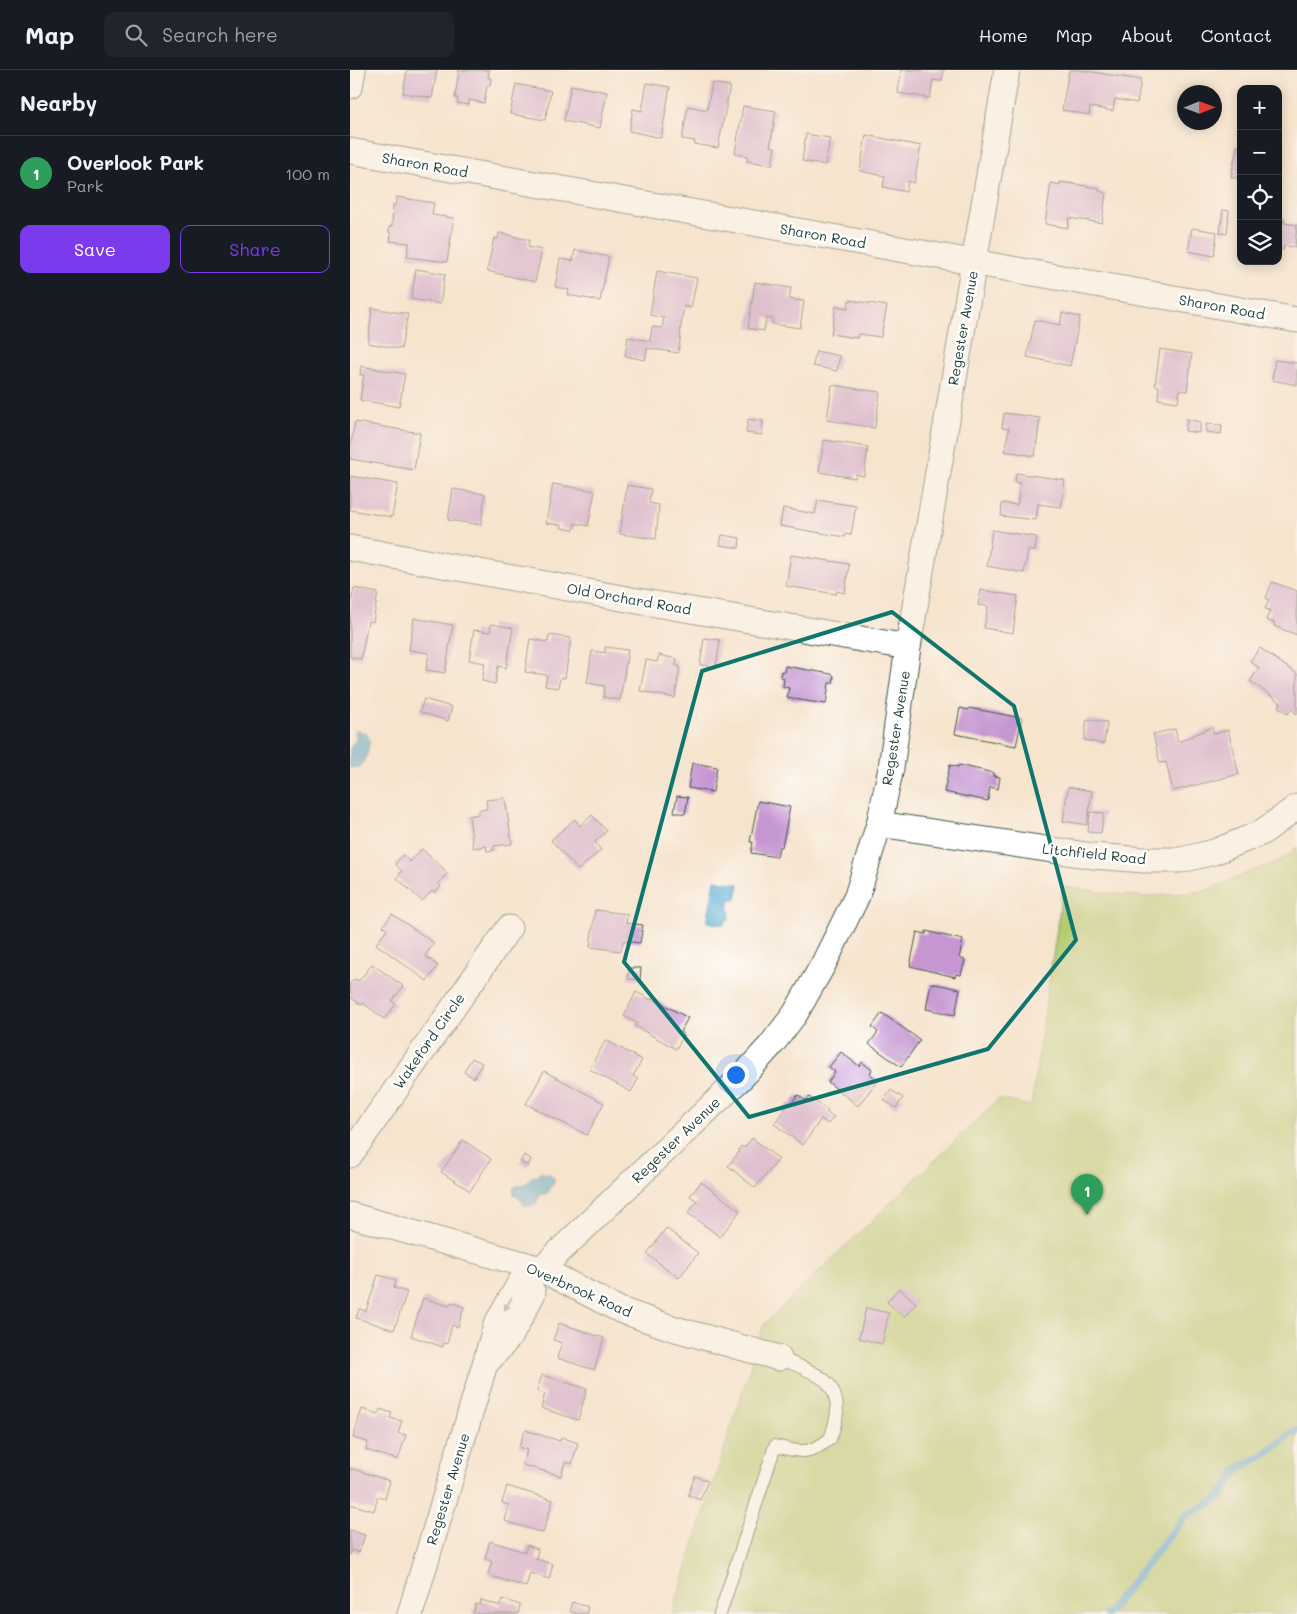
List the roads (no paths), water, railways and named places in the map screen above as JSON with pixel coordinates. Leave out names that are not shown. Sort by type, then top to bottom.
[{"type":"street","points":[[350,86],[353,70]]},
{"type":"street","name":"Regester Avenue","points":[[410,1614],[496,1325],[520,1283],[541,1269],[744,1075],[771,1045],[795,1014],[824,963],[857,896],[879,824],[891,768],[908,647],[1008,70]]},
{"type":"street","name":"Sharon Road","points":[[350,151],[1297,320]]},
{"type":"street","name":"Old Orchard Road","points":[[350,548],[632,600],[908,647]]},
{"type":"street","name":"Litchfield Road","points":[[879,824],[1092,856],[1144,860],[1181,860],[1214,852],[1261,833],[1297,807]]},
{"type":"street","name":"Wakeford Circle","points":[[350,1154],[509,928]]},
{"type":"street","name":"Overbrook Road","points":[[350,1215],[541,1269],[620,1310],[672,1328],[779,1358]]},
{"type":"lane","points":[[720,1614],[775,1446],[803,1452],[817,1449],[830,1439],[834,1427],[837,1412],[830,1384],[800,1366],[779,1358]]},
{"type":"water","points":[[356,730],[366,733],[370,740],[367,755],[360,767],[350,768],[350,748],[357,738]]},
{"type":"water","points":[[715,880],[739,884],[736,900],[730,899],[729,920],[726,920],[724,925],[707,922]]},
{"type":"water","points":[[542,1172],[545,1174],[549,1173],[554,1178],[554,1184],[547,1193],[540,1195],[536,1204],[524,1205],[514,1195],[513,1188],[526,1184],[531,1177],[538,1176]]},
{"type":"waterway","points":[[1107,1614],[1186,1515],[1219,1499],[1238,1469],[1265,1454],[1297,1431]]},
{"type":"place","name":"Overlook Park","points":[[1087,1215]]}]
